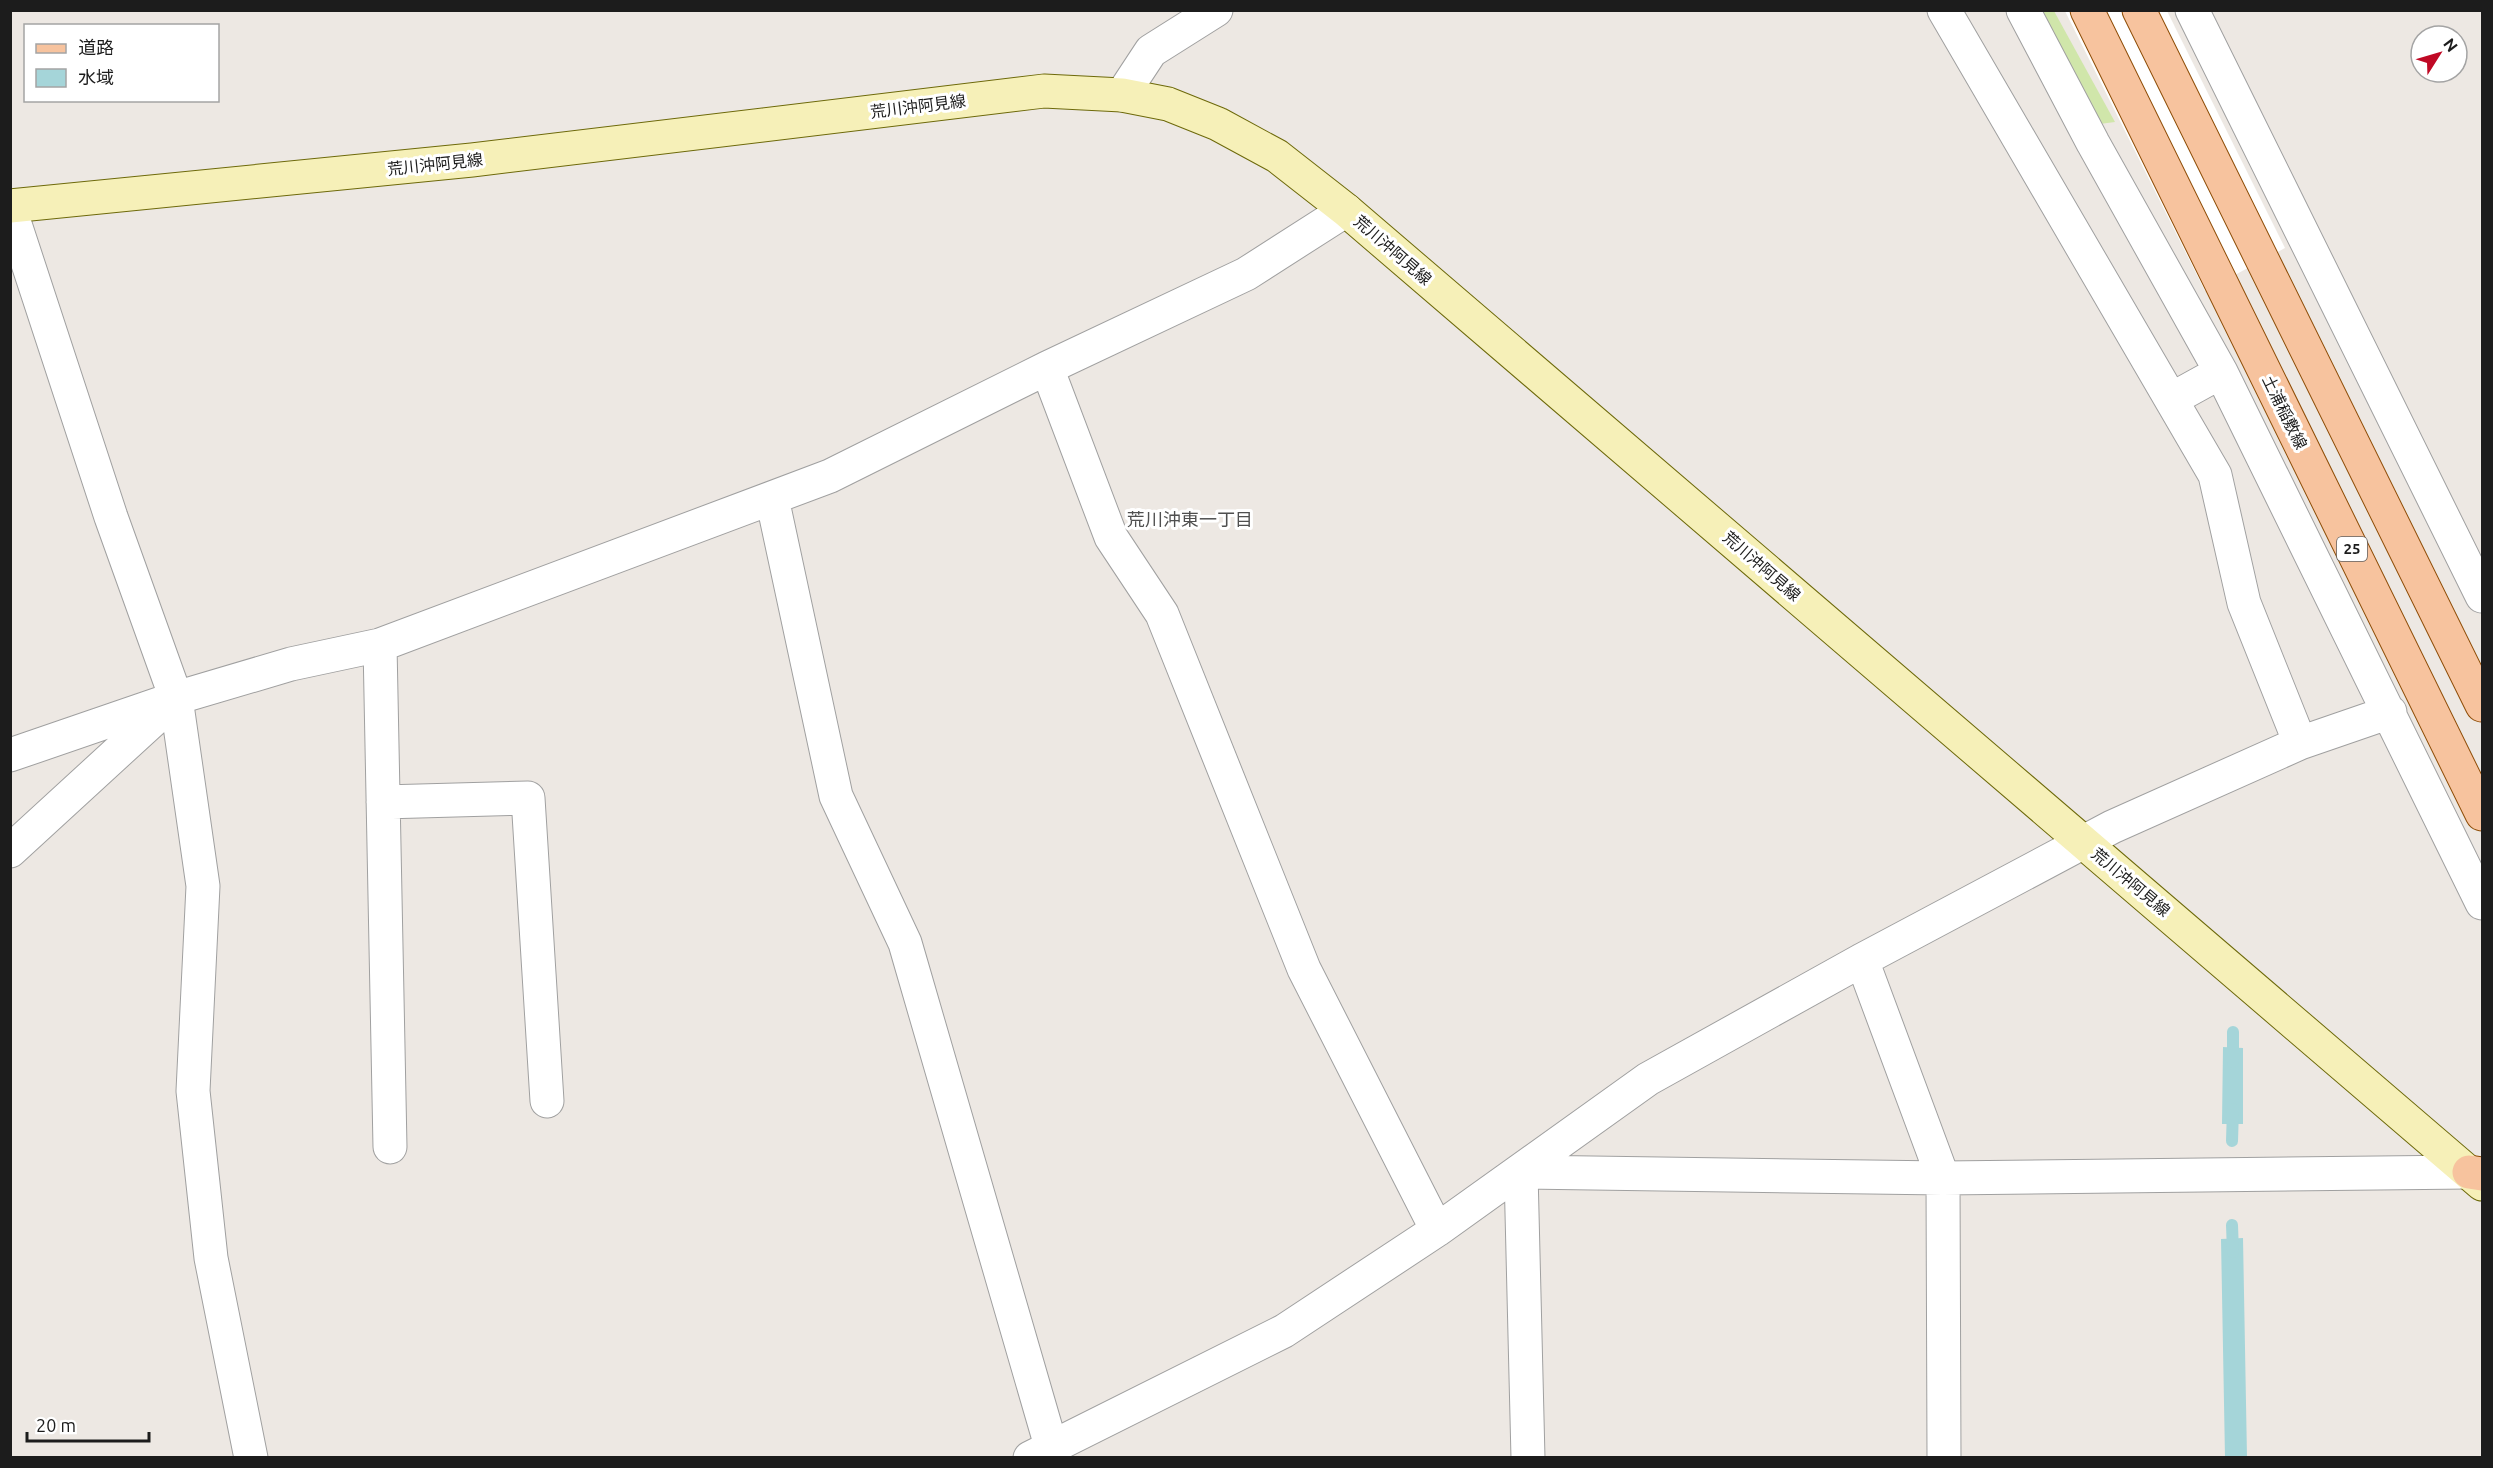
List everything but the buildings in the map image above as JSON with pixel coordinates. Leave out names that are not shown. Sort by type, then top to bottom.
[{"type":"main road","name":"土浦稲敷線","points":[[2087,10],[2482,814]]},
{"type":"main road","points":[[2139,10],[2482,705]]},
{"type":"main road","name":"荒川沖阿見線","points":[[10,207],[472,160],[1044,91],[1122,95],[1168,105],[1218,124],[1277,156],[1346,210],[2084,843],[2478,1177]]},
{"type":"street","points":[[1122,95],[1151,51],[1216,10]]},
{"type":"street","points":[[1944,10],[2215,475],[2244,603],[2300,742]]},
{"type":"street","points":[[2023,10],[2093,143],[2221,372],[2482,903]]},
{"type":"street","points":[[2192,10],[2482,596]]},
{"type":"street","points":[[10,207],[111,516],[176,698],[203,886],[193,1091],[211,1258],[250,1458]]},
{"type":"street","points":[[10,755],[176,698],[291,664],[380,645],[830,476],[1047,368],[1246,274],[1346,210]]},
{"type":"street","points":[[1047,368],[1112,537],[1162,615],[1304,969],[1437,1230]]},
{"type":"street","points":[[2172,399],[2221,372]]},
{"type":"street","points":[[2206,458],[2253,435]]},
{"type":"street","points":[[772,498],[836,796],[905,943],[1040,1452],[1284,1331],[1521,1172],[1648,1079],[1862,960],[2112,827],[2300,742],[2390,712]]},
{"type":"street","points":[[380,645],[390,1147]]},
{"type":"street","points":[[10,851],[176,698]]},
{"type":"street","points":[[383,802],[528,798],[547,1101]]},
{"type":"street","points":[[1862,960],[1943,1178],[1944,1458]]},
{"type":"street","points":[[1521,1172],[1943,1178],[2478,1177]]},
{"type":"street","points":[[1521,1172],[1528,1458]]},
{"type":"green space","points":[[2040,11],[2054,11],[2115,122],[2092,125]]},
{"type":"water","points":[[2223,1047],[2243,1048],[2243,1124],[2222,1124]]},
{"type":"water","points":[[2243,1238],[2247,1457],[2225,1457],[2221,1239]]},
{"type":"pier","points":[[2065,11],[2167,11],[2285,248],[2205,291]]},
{"type":"waterway","points":[[2233,1032],[2233,1062]]},
{"type":"waterway","points":[[2232,1141],[2233,1109]]},
{"type":"waterway","points":[[2232,1225],[2233,1252]]},
{"type":"district","name":"荒川沖東一丁目","points":[[1190,520]]}]
